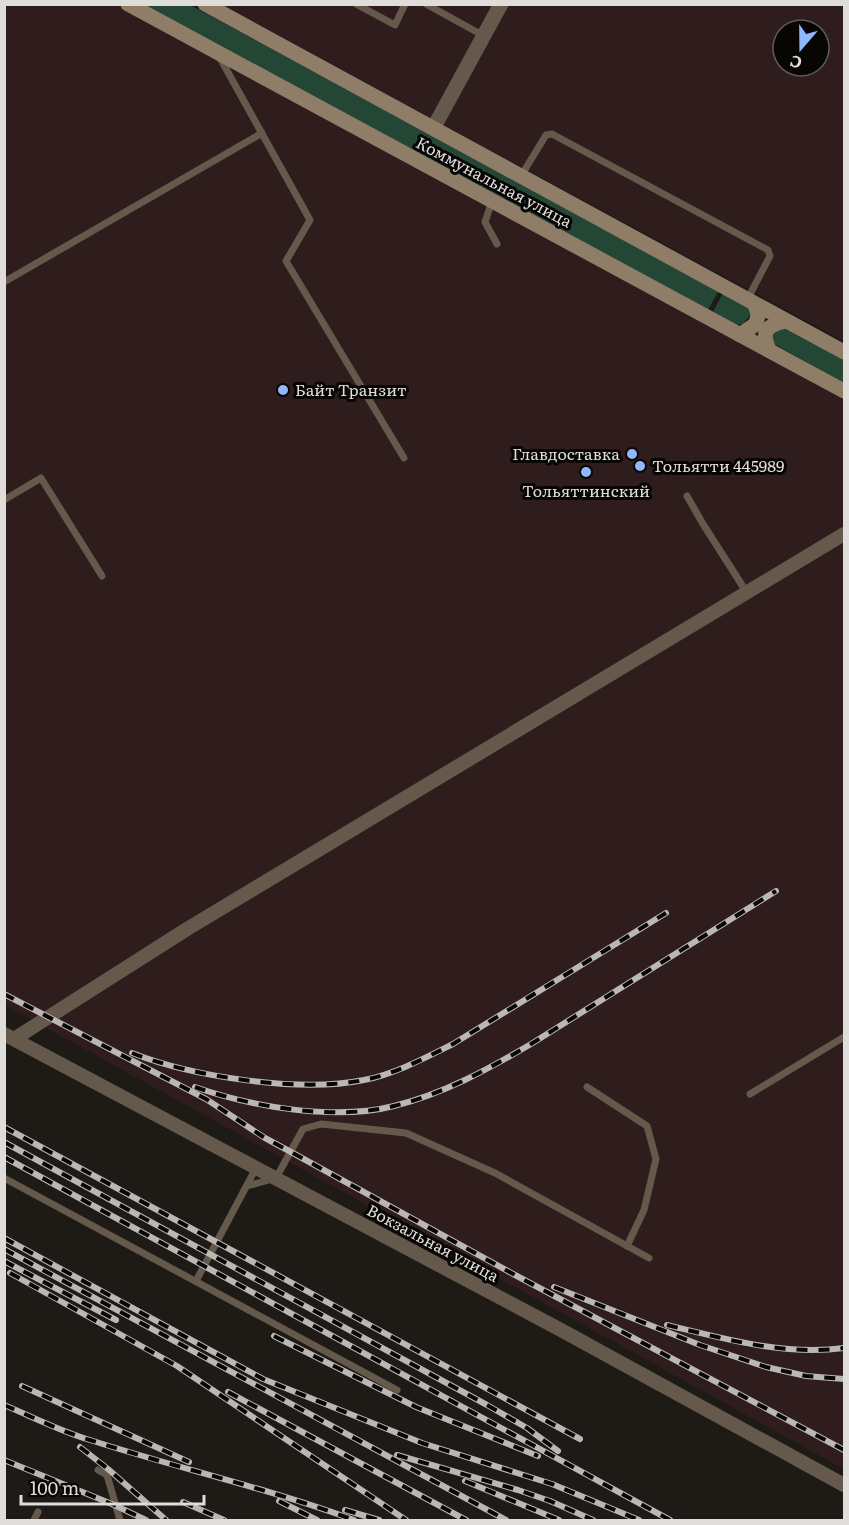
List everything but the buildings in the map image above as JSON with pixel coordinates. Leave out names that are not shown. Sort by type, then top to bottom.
[{"type":"main road","name":"Коммунальная улица","points":[[128,4],[844,390]]},
{"type":"main road","name":"Коммунальная улица","points":[[205,4],[844,352]]},
{"type":"main road","points":[[740,335],[756,324],[758,315],[751,302]]},
{"type":"main road","points":[[769,350],[764,340],[766,331],[773,324],[785,321]]},
{"type":"street","points":[[434,128],[501,4]]},
{"type":"street","points":[[9,1036],[844,534]]},
{"type":"street","name":"Вокзальная улица","points":[[9,1036],[561,1330],[844,1485]]},
{"type":"lane","points":[[356,4],[395,25],[405,4]]},
{"type":"lane","points":[[426,4],[484,36]]},
{"type":"lane","points":[[217,53],[310,220],[285,261],[404,458]]},
{"type":"lane","points":[[4,282],[262,133]]},
{"type":"lane","points":[[521,176],[546,135],[552,134],[768,250],[770,256],[751,302]]},
{"type":"lane","points":[[492,201],[485,222],[497,244]]},
{"type":"lane","points":[[4,500],[41,478],[102,576]]},
{"type":"lane","points":[[687,496],[747,593]]},
{"type":"lane","points":[[750,1094],[844,1037]]},
{"type":"lane","points":[[587,1087],[647,1126],[656,1159],[644,1210],[627,1246]]},
{"type":"lane","points":[[247,1186],[276,1178],[303,1129],[321,1124],[406,1133],[495,1173],[649,1258]]},
{"type":"lane","points":[[196,1281],[256,1168]]},
{"type":"lane","points":[[4,1178],[397,1390]]},
{"type":"lane","points":[[98,1470],[107,1475],[120,1521]]},
{"type":"lane","points":[[34,1521],[38,1512]]},
{"type":"shaded area","points":[[5,5],[127,5],[844,393],[844,1469],[5,1005]]},
{"type":"shaded area","points":[[221,5],[844,5],[844,341]]},
{"type":"green space","points":[[144,5],[190,5],[719,290],[708,310]]},
{"type":"green space","points":[[723,293],[749,308],[750,315],[743,324],[737,325],[713,312]]},
{"type":"green space","points":[[782,326],[844,359],[844,383],[774,344],[772,338]]},
{"type":"railway","points":[[195,1087],[242,1101],[320,1112],[371,1110],[430,1095],[481,1072],[531,1044],[776,891]]},
{"type":"railway","points":[[132,1053],[185,1069],[247,1080],[309,1085],[338,1084],[376,1077],[410,1065],[453,1044],[666,913]]},
{"type":"railway","points":[[4,994],[206,1099],[265,1138],[515,1275],[844,1450]]},
{"type":"railway","points":[[4,1127],[580,1439]]},
{"type":"railway","points":[[4,1142],[487,1405],[527,1428],[558,1451]]},
{"type":"railway","points":[[4,1157],[670,1520]]},
{"type":"railway","points":[[4,1238],[263,1379],[422,1443],[552,1484],[639,1520]]},
{"type":"railway","points":[[4,1249],[506,1520]]},
{"type":"railway","points":[[4,1261],[116,1320]]},
{"type":"railway","points":[[10,1273],[177,1366],[406,1520]]},
{"type":"railway","points":[[554,1287],[700,1345],[766,1367],[806,1376],[844,1379]]},
{"type":"railway","points":[[667,1325],[733,1341],[777,1348],[800,1350],[844,1348]]},
{"type":"railway","points":[[274,1336],[416,1407],[538,1456]]},
{"type":"railway","points":[[22,1386],[189,1462]]},
{"type":"railway","points":[[228,1392],[466,1520]]},
{"type":"railway","points":[[4,1405],[79,1436],[354,1520]]},
{"type":"railway","points":[[80,1447],[166,1520]]},
{"type":"railway","points":[[397,1455],[518,1490],[593,1520]]},
{"type":"railway","points":[[4,1460],[146,1520]]},
{"type":"railway","points":[[465,1481],[559,1520]]},
{"type":"railway","points":[[279,1501],[317,1520]]},
{"type":"railway","points":[[183,1502],[224,1520]]},
{"type":"railway","points":[[345,1510],[379,1520]]},
{"type":"place","name":"Байт Транзит","points":[[283,390]]},
{"type":"place","name":"Главдоставка","points":[[632,454]]},
{"type":"place","name":"Тольятти 445989","points":[[640,466]]},
{"type":"place","name":"Тольяттинский","points":[[586,472]]}]
